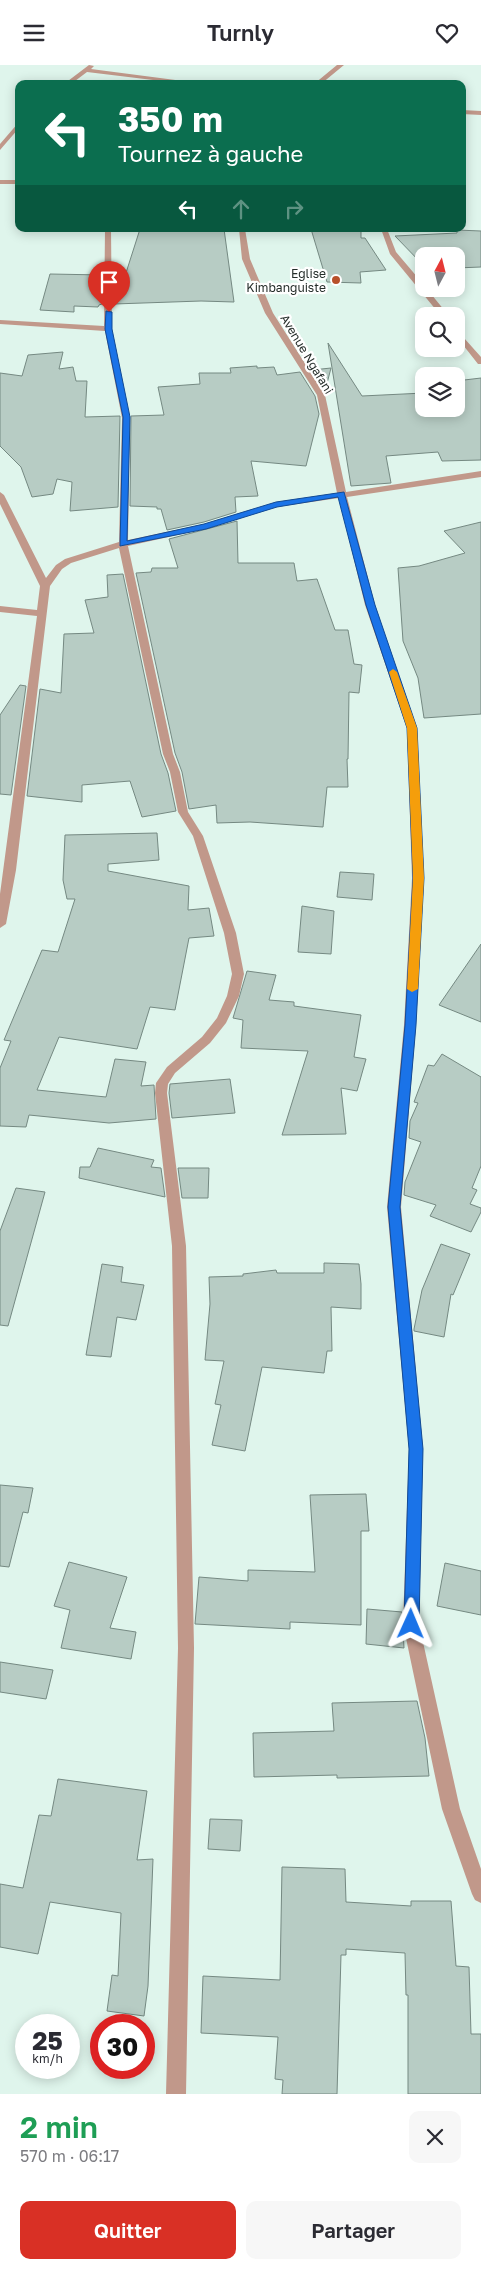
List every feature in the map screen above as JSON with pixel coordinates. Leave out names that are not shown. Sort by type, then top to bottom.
[{"type":"street","points":[[72,80],[92,65]]},
{"type":"street","points":[[323,80],[340,65]]},
{"type":"street","points":[[84,70],[169,80]]},
{"type":"street","points":[[466,111],[481,113]]},
{"type":"street","points":[[0,148],[15,129]]},
{"type":"street","points":[[0,182],[15,182]]},
{"type":"street","points":[[108,232],[108,329],[126,417],[123,544],[168,754],[175,772],[183,811],[198,836],[230,933],[238,974],[233,996],[222,1020],[206,1040],[171,1070],[162,1083],[161,1093],[179,1245],[186,1638],[176,2094]]},
{"type":"street","name":"Avenue Ngafani","points":[[242,232],[246,259],[269,313],[321,395],[342,494],[370,605],[412,728],[418,878],[410,1025],[394,1207],[416,1449],[411,1624],[451,1809],[481,1894]]},
{"type":"street","points":[[385,232],[393,252],[438,307]]},
{"type":"street","points":[[0,322],[108,329]]},
{"type":"street","points":[[465,342],[481,362]]},
{"type":"street","points":[[0,924],[10,870],[46,586],[59,567],[68,561],[123,544],[206,526],[276,505],[481,474]]},
{"type":"street","points":[[0,495],[46,586]]},
{"type":"street","points":[[0,609],[43,614]]},
{"type":"building","points":[[481,231],[481,267],[465,268],[465,247],[415,247],[415,257],[395,236]]},
{"type":"building","points":[[139,232],[224,232],[234,302],[201,301],[114,304],[113,276],[125,276]]},
{"type":"building","points":[[312,232],[361,232],[361,238],[365,238],[386,270],[360,272],[361,283],[327,282]]},
{"type":"building","points":[[50,274],[103,275],[102,304],[98,307],[74,306],[74,312],[40,310]]},
{"type":"building","points":[[328,343],[362,396],[415,393],[415,417],[465,417],[465,380],[481,378],[481,460],[442,461],[438,452],[386,456],[391,483],[351,486]]},
{"type":"building","points":[[63,352],[59,369],[73,367],[76,381],[87,381],[85,417],[120,416],[118,507],[70,511],[72,482],[57,479],[53,494],[32,497],[21,467],[0,446],[0,373],[22,376],[28,355]]},
{"type":"building","points":[[257,366],[257,368],[274,367],[277,375],[300,372],[315,396],[319,414],[306,466],[251,461],[258,496],[235,497],[236,512],[204,522],[167,530],[161,509],[157,509],[157,507],[130,506],[131,416],[164,415],[158,387],[200,384],[199,373],[231,373],[230,368]]},
{"type":"building","points":[[331,368],[325,391],[312,370]]},
{"type":"building","points":[[237,521],[238,563],[294,563],[297,581],[317,579],[335,630],[348,630],[354,664],[362,665],[359,693],[349,692],[348,787],[327,787],[323,827],[250,822],[217,823],[216,805],[189,809],[136,573],[151,572],[152,568],[178,568],[169,539]]},
{"type":"building","points":[[481,522],[481,714],[424,718],[418,678],[403,641],[398,568],[419,566],[465,553],[444,531]]},
{"type":"building","points":[[123,574],[161,754],[168,773],[176,811],[142,817],[130,781],[82,785],[82,802],[27,796],[40,689],[61,693],[64,634],[94,633],[85,600],[108,597],[107,575]]},
{"type":"building","points":[[20,685],[26,686],[11,795],[0,794],[0,715]]},
{"type":"building","points":[[157,833],[159,860],[108,864],[108,871],[189,886],[188,910],[209,908],[214,936],[189,938],[175,1010],[150,1007],[137,1049],[59,1037],[37,1090],[106,1097],[115,1059],[146,1062],[141,1086],[154,1085],[156,1119],[109,1123],[29,1115],[26,1127],[0,1126],[0,1068],[11,1041],[4,1040],[42,950],[58,952],[75,899],[67,899],[63,880],[65,835]]},
{"type":"building","points":[[340,872],[374,874],[372,900],[337,897]]},
{"type":"building","points":[[302,906],[334,911],[331,954],[298,952]]},
{"type":"building","points":[[481,944],[481,1022],[439,1005]]},
{"type":"building","points":[[247,971],[276,975],[269,1000],[294,1002],[294,1006],[361,1015],[354,1057],[366,1059],[357,1091],[341,1088],[346,1134],[282,1135],[308,1051],[241,1048],[243,1020],[233,1018]]},
{"type":"building","points":[[442,1054],[481,1077],[481,1166],[472,1188],[477,1190],[470,1204],[481,1208],[481,1212],[471,1232],[430,1216],[436,1205],[404,1195],[405,1182],[421,1142],[409,1138],[410,1121],[418,1103],[414,1102],[428,1065],[434,1066]]},
{"type":"building","points":[[230,1079],[235,1113],[172,1118],[169,1093],[170,1084]]},
{"type":"building","points":[[98,1148],[154,1160],[151,1167],[161,1168],[165,1197],[79,1178],[80,1167],[90,1167]]},
{"type":"building","points":[[178,1168],[209,1168],[208,1198],[182,1198]]},
{"type":"building","points":[[16,1188],[45,1192],[8,1326],[0,1325],[0,1231]]},
{"type":"building","points":[[441,1244],[470,1254],[453,1295],[451,1294],[444,1337],[414,1331],[422,1290]]},
{"type":"building","points":[[324,1263],[359,1264],[361,1309],[331,1307],[332,1351],[327,1351],[324,1373],[262,1367],[245,1451],[212,1445],[221,1405],[215,1404],[224,1361],[205,1360],[210,1304],[209,1277],[243,1276],[243,1274],[276,1270],[277,1273],[324,1273]]},
{"type":"building","points":[[102,1264],[123,1267],[121,1282],[144,1285],[136,1320],[117,1317],[111,1357],[86,1355]]},
{"type":"building","points":[[0,1485],[33,1488],[28,1513],[23,1512],[9,1567],[0,1566]]},
{"type":"building","points":[[366,1494],[369,1531],[361,1531],[361,1625],[290,1622],[290,1629],[195,1624],[199,1577],[248,1581],[248,1570],[315,1572],[310,1495]]},
{"type":"building","points":[[69,1562],[127,1577],[110,1628],[136,1632],[131,1659],[61,1648],[70,1610],[54,1606]]},
{"type":"building","points":[[445,1563],[481,1571],[481,1615],[437,1606]]},
{"type":"building","points":[[367,1609],[402,1612],[404,1648],[366,1644]]},
{"type":"building","points":[[0,1662],[53,1670],[46,1699],[0,1692]]},
{"type":"building","points":[[417,1701],[425,1738],[429,1776],[337,1778],[337,1775],[254,1777],[253,1733],[334,1731],[332,1703]]},
{"type":"building","points":[[58,1779],[147,1791],[137,1860],[153,1859],[148,1986],[144,2014],[107,2011],[112,1975],[118,1976],[121,1913],[50,1902],[38,1954],[0,1947],[0,1884],[23,1888],[39,1815],[51,1816]]},
{"type":"building","points":[[210,1819],[242,1820],[240,1851],[208,1849]]},
{"type":"building","points":[[282,1867],[345,1869],[346,1902],[411,1906],[411,1901],[451,1901],[456,1966],[469,1967],[471,2034],[481,2034],[481,2094],[408,2094],[408,1995],[406,1995],[405,1953],[346,1949],[346,1955],[341,1955],[337,2094],[282,2094],[283,2080],[275,2079],[278,2037],[201,2033],[203,1976],[280,1980]]},
{"type":"slow traffic","points":[[393,672],[412,728],[418,878],[412,989]]},
{"type":"place","name":"Eglise Kimbanguiste","points":[[336,280]]},
{"type":"route","points":[[109,312],[108,329],[126,417],[123,544],[206,526],[276,505],[342,494],[370,605],[412,728],[418,878],[410,1025],[394,1207],[416,1449],[411,1624]]}]
